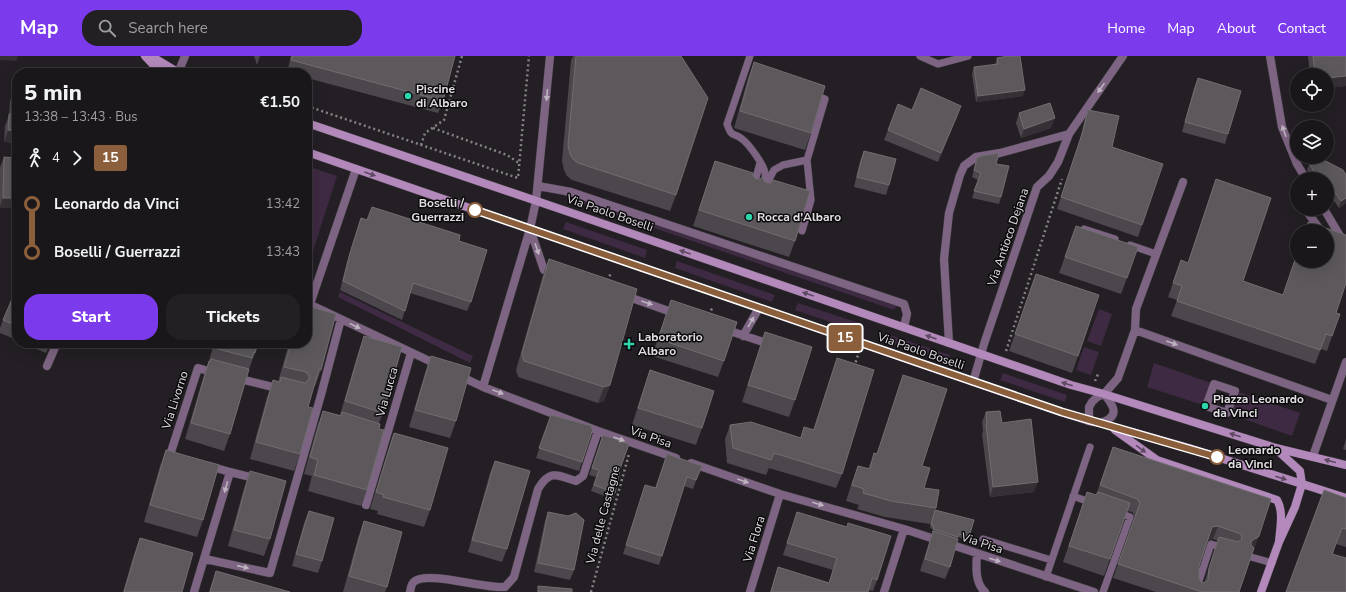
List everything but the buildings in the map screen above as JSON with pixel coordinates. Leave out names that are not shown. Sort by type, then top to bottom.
[{"type":"main road","points":[[145,56],[156,68]]},
{"type":"main road","points":[[151,56],[171,68]]},
{"type":"main road","name":"Via Paolo Boselli","points":[[312,125],[1071,385],[1104,394]]},
{"type":"main road","name":"Via Paolo Boselli","points":[[312,154],[1089,421]]},
{"type":"main road","points":[[1104,394],[1276,448],[1346,465]]},
{"type":"main road","points":[[1089,421],[1189,448],[1346,498]]},
{"type":"main road","points":[[1110,426],[1157,460],[1277,500],[1281,512],[1279,542]]},
{"type":"main road","points":[[1261,592],[1302,484],[1300,471],[1276,448]]},
{"type":"street","points":[[181,68],[185,56]]},
{"type":"street","points":[[483,387],[530,229],[536,201],[550,56]]},
{"type":"street","name":"Via Antioco Dejana","points":[[973,382],[1037,187],[1049,176],[1058,162],[1069,134],[1123,56]]},
{"type":"street","points":[[1270,56],[1282,127],[1302,172]]},
{"type":"street","points":[[949,343],[944,259],[949,213],[964,166],[976,157],[1014,150],[1069,134]]},
{"type":"street","points":[[312,294],[356,169]]},
{"type":"street","points":[[1089,421],[1088,413],[1092,402],[1097,397],[1104,394],[1118,378],[1135,330],[1136,309],[1183,182]]},
{"type":"street","name":"Via Paolo Boselli","points":[[538,186],[571,192],[738,244],[904,304],[907,314],[904,328]]},
{"type":"street","points":[[1328,216],[1345,242]]},
{"type":"street","points":[[530,229],[544,270],[564,276]]},
{"type":"street","points":[[1334,237],[1345,242]]},
{"type":"street","points":[[620,294],[685,316]]},
{"type":"street","name":"Via Pisa","points":[[312,306],[483,387],[632,444],[780,494],[904,529],[1094,592]]},
{"type":"street","points":[[743,336],[759,308]]},
{"type":"street","points":[[205,558],[270,574],[290,487],[318,417],[340,319]]},
{"type":"street","points":[[706,324],[778,347]]},
{"type":"street","points":[[1135,330],[1332,400]]},
{"type":"street","points":[[47,366],[55,348]]},
{"type":"street","name":"Via Lucca","points":[[366,505],[411,352]]},
{"type":"street","points":[[1313,456],[1346,362]]},
{"type":"street","name":"Via Livorno","points":[[185,459],[170,454],[198,368],[290,392]]},
{"type":"street","points":[[1100,423],[1112,417],[1114,410],[1104,394]]},
{"type":"street","points":[[365,431],[386,438]]},
{"type":"street","points":[[410,592],[412,584],[416,580],[426,578],[458,580],[505,589],[514,577],[538,489],[544,479],[554,475],[576,481],[583,476],[598,431]]},
{"type":"street","points":[[200,463],[266,481]]},
{"type":"street","points":[[194,592],[230,472]]},
{"type":"street","name":"Via Flora","points":[[750,592],[780,494]]},
{"type":"street","points":[[884,592],[904,529]]},
{"type":"street","points":[[977,554],[976,567],[980,587],[985,592]]},
{"type":"lane","points":[[750,56],[727,124],[730,132],[741,137],[754,151],[765,172],[765,186]]},
{"type":"lane","points":[[920,56],[938,64],[968,56]]},
{"type":"lane","points":[[802,231],[811,200],[807,160],[825,99],[804,92]]},
{"type":"lane","points":[[762,195],[774,170],[783,166],[807,160]]},
{"type":"lane","points":[[752,191],[760,163]]},
{"type":"lane","points":[[1084,229],[1156,254]]},
{"type":"lane","points":[[1046,577],[1090,447]]},
{"type":"lane","points":[[1073,496],[1130,517],[1103,592]]},
{"type":"lane","points":[[983,539],[1051,560]]},
{"type":"lane","points":[[1199,592],[1199,581],[1211,544],[1232,551]]},
{"type":"lane","points":[[1251,557],[1272,564]]},
{"type":"path","points":[[421,145],[425,133],[444,120],[462,56]]},
{"type":"path","points":[[312,108],[518,178],[529,56]]},
{"type":"path","points":[[433,128],[507,155],[520,163]]},
{"type":"path","points":[[1005,354],[1064,176]]},
{"type":"path","points":[[608,283],[611,272]]},
{"type":"path","points":[[706,324],[713,306]]},
{"type":"path","points":[[852,373],[858,354]]},
{"type":"path","points":[[1089,381],[1095,383],[1099,372]]},
{"type":"path","name":"Via delle Castagne","points":[[591,592],[632,444]]},
{"type":"shaded area","points":[[312,168],[337,176],[312,254]]},
{"type":"shaded area","points":[[576,198],[897,306],[894,310],[575,201]]},
{"type":"shaded area","points":[[566,222],[647,250],[645,258],[563,229]]},
{"type":"shaded area","points":[[677,261],[775,295],[772,302],[675,268]]},
{"type":"shaded area","points":[[340,292],[473,356],[470,363],[338,297]]},
{"type":"shaded area","points":[[798,303],[862,324],[860,332],[795,310]]},
{"type":"shaded area","points":[[1099,309],[1112,314],[1101,346],[1087,341]]},
{"type":"shaded area","points":[[890,335],[950,355],[948,362],[888,342]]},
{"type":"shaded area","points":[[1084,347],[1099,352],[1091,375],[1076,370]]},
{"type":"shaded area","points":[[1154,363],[1214,384],[1206,406],[1147,387]]},
{"type":"shaded area","points":[[1003,373],[1067,395],[1065,402],[1000,380]]},
{"type":"shaded area","points":[[1235,391],[1300,413],[1292,436],[1227,413]]},
{"type":"bus line","name":"15","points":[[475,210],[1089,421],[1217,457]]},
{"type":"place","name":"Piscine di Albaro","points":[[408,96]]},
{"type":"place","name":"Boselli / Guerrazzi","points":[[475,210]]},
{"type":"place","name":"Rocca d'Albaro","points":[[749,217]]},
{"type":"place","name":"Laboratorio Albaro","points":[[629,344]]},
{"type":"place","name":"Piazza Leonardo da Vinci","points":[[1205,406]]},
{"type":"place","name":"Leonardo da Vinci","points":[[1217,457]]}]
